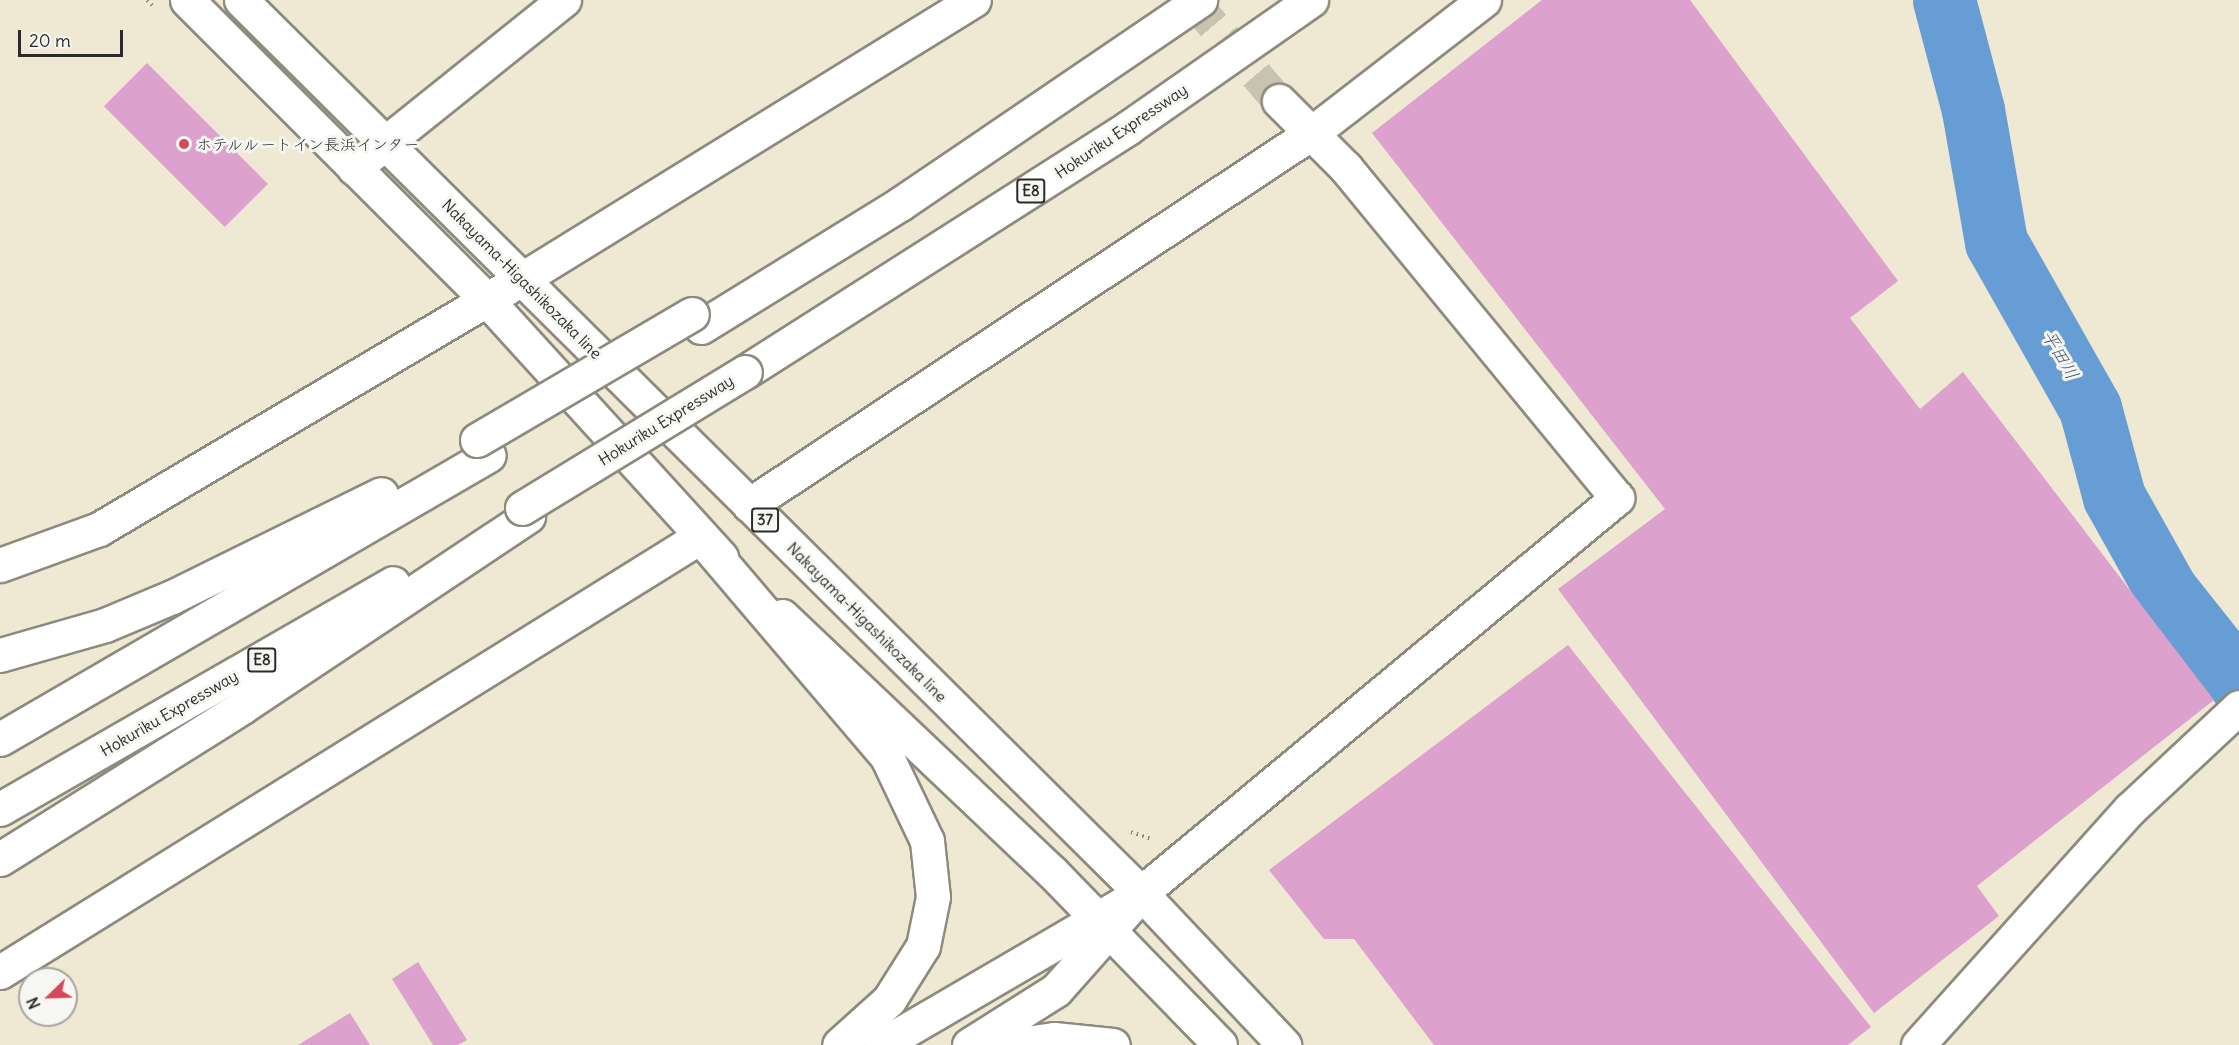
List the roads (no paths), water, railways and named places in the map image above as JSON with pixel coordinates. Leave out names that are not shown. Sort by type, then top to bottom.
[{"type":"main road","points":[[187,0],[487,300],[700,537],[887,757],[927,841],[933,897],[923,946],[889,1000],[839,1045]]},
{"type":"main road","name":"Nakayama-Higashikozaka line","points":[[241,0],[1141,893],[1284,1045]]},
{"type":"main road","points":[[354,168],[386,145],[564,0]]},
{"type":"main road","points":[[0,565],[99,530],[522,279],[974,0]]},
{"type":"main road","points":[[0,739],[696,320],[1104,65],[1200,0]]},
{"type":"main road","name":"Hokuriku Expressway","points":[[0,808],[525,512],[1129,127],[1311,0]]},
{"type":"main road","points":[[749,505],[1312,132],[1484,0]]},
{"type":"main road","points":[[881,1045],[1104,925],[1617,498],[1312,132],[1279,101]]},
{"type":"main road","points":[[0,655],[105,625],[172,597],[483,447]]},
{"type":"main road","points":[[0,859],[242,708],[525,512]]},
{"type":"main road","points":[[700,537],[1104,925],[1220,1045]]},
{"type":"main road","points":[[0,972],[700,537]]},
{"type":"main road","points":[[1918,1045],[2130,809],[2237,709]]},
{"type":"main road","points":[[969,1045],[1056,990],[1104,925]]},
{"type":"main road","points":[[1012,1045],[1064,1039],[1113,1045]]},
{"type":"waterway","name":"平田川","points":[[1944,0],[1973,110],[1996,242],[2090,408],[2114,497],[2166,590],[2239,682]]},
{"type":"tunnel","points":[[1192,0],[1279,101]]},
{"type":"place","name":"ホテルルートイン長浜インター","points":[[184,144]]}]
